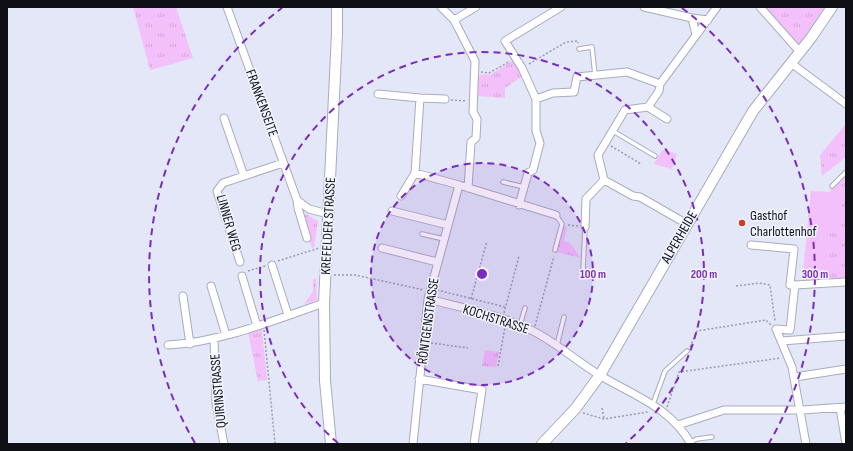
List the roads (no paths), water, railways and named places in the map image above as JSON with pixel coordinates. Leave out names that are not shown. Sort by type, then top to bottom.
[{"type":"street","name":"FRANKENSEITE","points":[[227,7],[297,200],[307,238]]},
{"type":"street","name":"KREFELDER STRASSE","points":[[330,444],[325,380],[324,303],[337,7]]},
{"type":"street","points":[[441,7],[454,20],[475,60],[473,112],[477,119],[476,138],[471,142],[468,188]]},
{"type":"street","points":[[454,20],[476,7]]},
{"type":"street","points":[[519,205],[528,173],[533,170],[540,143],[536,131],[536,99],[522,68],[506,41],[561,7]]},
{"type":"street","points":[[644,7],[692,18],[708,20]]},
{"type":"street","points":[[648,107],[659,91],[660,84],[717,7]]},
{"type":"street","points":[[760,7],[800,52]]},
{"type":"street","name":"ALPERHEIDE","points":[[544,443],[576,408],[600,375],[753,111],[800,52],[832,7]]},
{"type":"street","points":[[692,18],[696,35]]},
{"type":"street","points":[[791,63],[846,104]]},
{"type":"street","points":[[536,99],[553,93],[574,92],[577,77],[627,72],[660,84]]},
{"type":"street","points":[[378,94],[445,99]]},
{"type":"street","points":[[401,196],[415,173],[420,98]]},
{"type":"street","points":[[667,119],[648,107],[625,110],[598,155],[604,180],[633,196],[640,197],[687,224]]},
{"type":"street","points":[[224,118],[244,176]]},
{"type":"street","name":"LINNER WEG","points":[[240,262],[217,191],[223,183],[284,163]]},
{"type":"street","points":[[415,173],[510,200],[519,205],[556,215]]},
{"type":"street","points":[[585,227],[586,200],[604,180]]},
{"type":"street","name":"RÖNTGENSTRASSE","points":[[413,444],[428,299],[458,186]]},
{"type":"street","points":[[297,200],[309,209],[328,214]]},
{"type":"street","points":[[392,211],[448,225]]},
{"type":"street","points":[[751,245],[794,249],[790,285],[846,282]]},
{"type":"street","name":"RÖNTGENSTRASSE","points":[[382,248],[437,262]]},
{"type":"street","points":[[272,265],[288,315]]},
{"type":"street","points":[[242,275],[260,324]]},
{"type":"street","points":[[794,285],[790,330],[776,329],[789,356],[795,377],[802,410],[806,444]]},
{"type":"street","points":[[211,286],[226,335]]},
{"type":"street","points":[[183,296],[190,344]]},
{"type":"street","name":"KOCHSTRASSE","points":[[428,299],[504,319],[534,332],[600,375],[665,412],[678,425],[691,443]]},
{"type":"street","points":[[168,345],[190,344],[214,339],[324,303]]},
{"type":"street","points":[[782,341],[846,336]]},
{"type":"street","name":"QUIRINSTRASSE","points":[[214,339],[216,403],[224,444]]},
{"type":"street","points":[[795,377],[846,369]]},
{"type":"street","name":"RÖNTGENSTRASSE","points":[[419,379],[482,390],[474,444]]},
{"type":"street","points":[[678,425],[724,410],[802,410],[843,407],[846,444]]},
{"type":"lane","points":[[579,49],[592,47],[595,75]]},
{"type":"lane","points":[[613,131],[655,156]]},
{"type":"lane","points":[[832,186],[846,172]]},
{"type":"lane","points":[[504,182],[524,187]]},
{"type":"lane","points":[[555,250],[562,224],[556,215]]},
{"type":"lane","points":[[583,271],[585,227]]},
{"type":"lane","points":[[422,234],[444,239]]},
{"type":"lane","points":[[520,325],[525,308]]},
{"type":"lane","points":[[556,346],[564,317]]},
{"type":"lane","points":[[653,404],[665,371],[687,351]]},
{"type":"lane","points":[[691,443],[698,439],[712,436]]},
{"type":"place","name":"Gasthof Charlottenhof","points":[[742,223]]}]
